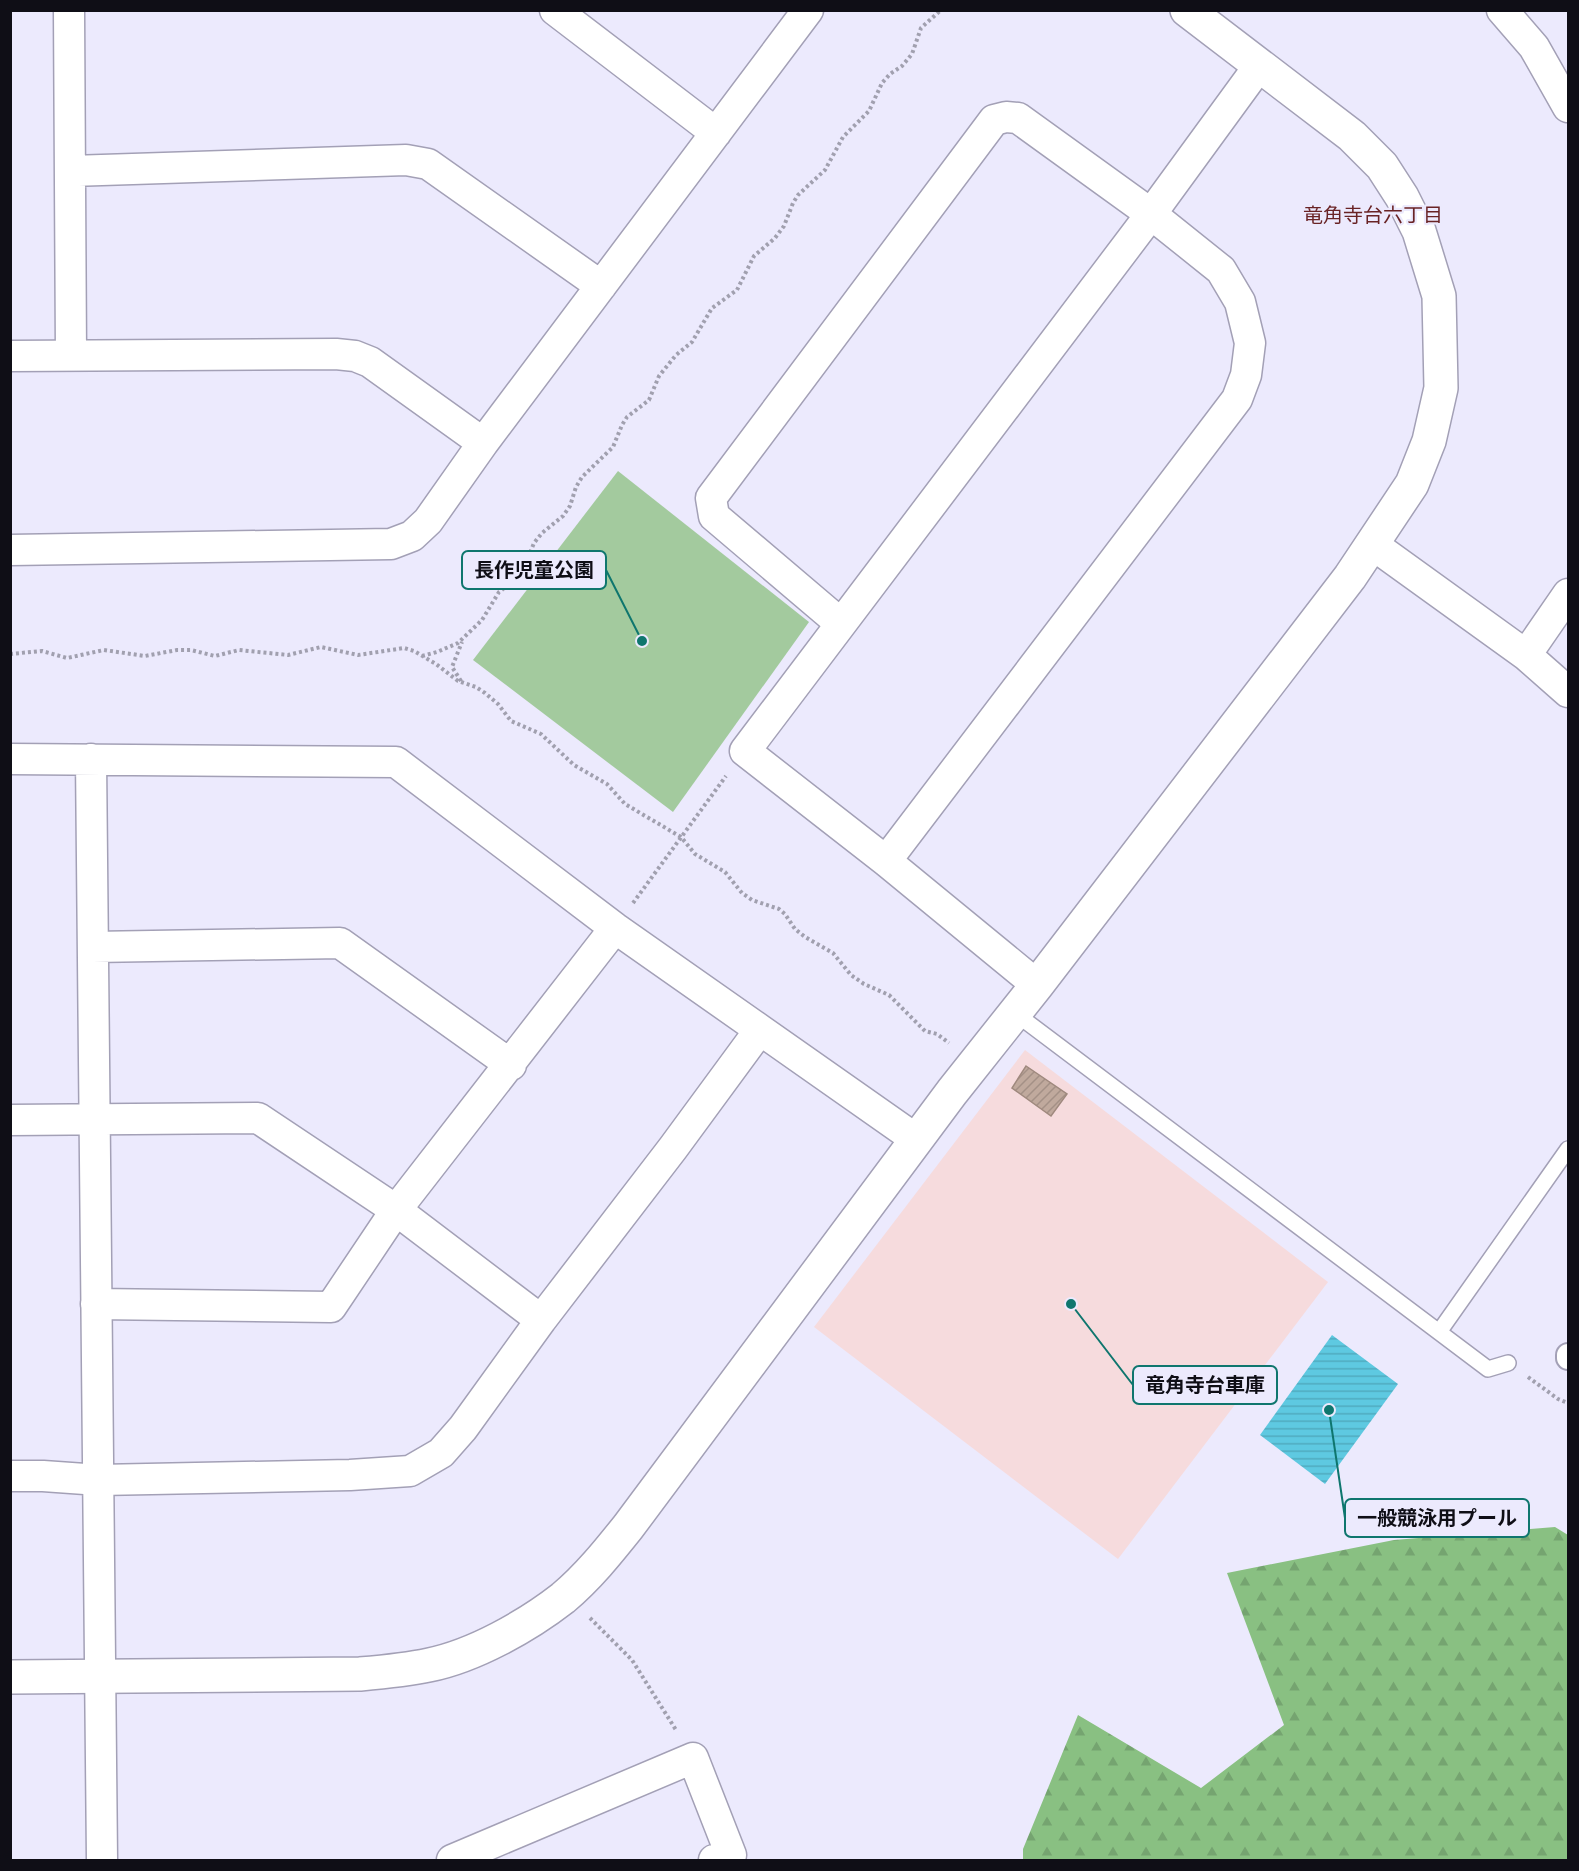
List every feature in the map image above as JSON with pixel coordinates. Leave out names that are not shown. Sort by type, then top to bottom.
[{"type":"street","points":[[69,10],[71,355]]},
{"type":"street","points":[[555,10],[716,133]]},
{"type":"street","points":[[10,550],[391,544],[412,536],[428,521],[483,443],[807,10]]},
{"type":"street","points":[[10,1677],[360,1674],[397,1671],[431,1665],[462,1654],[498,1638],[564,1597],[600,1562],[628,1527],[917,1140],[1350,577],[1412,484],[1429,441],[1441,388],[1439,297],[1431,264],[1419,231],[1402,197],[1382,166],[1352,136],[1186,10]]},
{"type":"street","points":[[1502,10],[1534,47],[1569,107]]},
{"type":"street","points":[[1037,985],[886,861],[745,751],[1151,214],[1259,66]]},
{"type":"street","points":[[840,623],[714,516],[711,498],[994,120],[1006,117],[1018,118],[1151,214],[1221,270],[1240,302],[1250,343],[1246,375],[1237,399],[886,861]]},
{"type":"street","points":[[71,171],[406,160],[428,164],[601,286]]},
{"type":"street","points":[[10,356],[336,354],[355,356],[377,367],[483,443]]},
{"type":"street","points":[[1372,544],[1526,655],[1569,692]]},
{"type":"street","points":[[1526,655],[1569,594]]},
{"type":"street","points":[[10,759],[396,762],[615,928],[917,1140]]},
{"type":"street","points":[[91,759],[102,1860]]},
{"type":"street","points":[[96,1304],[331,1307],[396,1210],[511,1065],[615,928]]},
{"type":"street","points":[[93,947],[340,943],[511,1065]]},
{"type":"street","points":[[10,1476],[99,1480],[350,1475],[410,1471],[441,1453],[463,1428],[541,1320],[673,1148],[759,1031]]},
{"type":"street","points":[[10,1120],[258,1118],[396,1210],[541,1320]]},
{"type":"street","points":[[452,1860],[693,1758],[731,1855],[714,1860]]},
{"type":"lane","points":[[1015,1012],[1488,1369],[1508,1363]]},
{"type":"lane","points":[[1439,1332],[1569,1149]]},
{"type":"path","points":[[422,656],[452,646],[463,638],[482,620],[499,592],[516,579],[523,570],[534,543],[542,533],[563,516],[570,506],[582,477],[607,455],[613,447],[621,425],[627,417],[649,400],[659,376],[668,364],[692,342],[712,308],[737,290],[754,256],[775,238],[784,226],[798,195],[825,170],[843,136],[869,111],[882,83],[912,54],[921,28],[942,10]]},
{"type":"path","points":[[461,682],[453,667],[463,638]]},
{"type":"path","points":[[10,654],[42,651],[68,658],[104,650],[146,656],[190,650],[215,656],[239,650],[288,655],[321,647],[358,655],[404,648],[422,656],[461,682],[485,693],[498,704],[511,721],[541,734],[574,765],[608,784],[631,809],[681,837],[695,854],[725,872],[742,893],[752,900],[779,909],[795,929],[833,953],[851,975],[864,984],[889,995],[920,1027],[937,1034],[952,1046]]},
{"type":"path","points":[[615,928],[745,751]]},
{"type":"path","points":[[1508,1363],[1558,1399],[1569,1403]]},
{"type":"path","points":[[584,1611],[632,1659],[693,1758]]},
{"type":"shaded area","points":[[1025,1050],[1328,1282],[1118,1559],[814,1327]]},
{"type":"green space","points":[[618,471],[809,622],[673,812],[473,660]]},
{"type":"green space","points":[[1555,1527],[1568,1535],[1568,1860],[1023,1860],[1023,1849],[1078,1715],[1201,1788],[1284,1725],[1227,1573],[1394,1540]]},
{"type":"water","points":[[1332,1335],[1398,1384],[1325,1484],[1260,1435]]},
{"type":"building","points":[[1026,1066],[1067,1094],[1051,1116],[1012,1088]]},
{"type":"place","name":"長作児童公園","points":[[642,641]]},
{"type":"place","name":"竜角寺台車庫","points":[[1071,1304]]},
{"type":"place","name":"一般競泳用プール","points":[[1329,1410]]},
{"type":"district","name":"竜角寺台六丁目","points":[[1373,215]]}]
